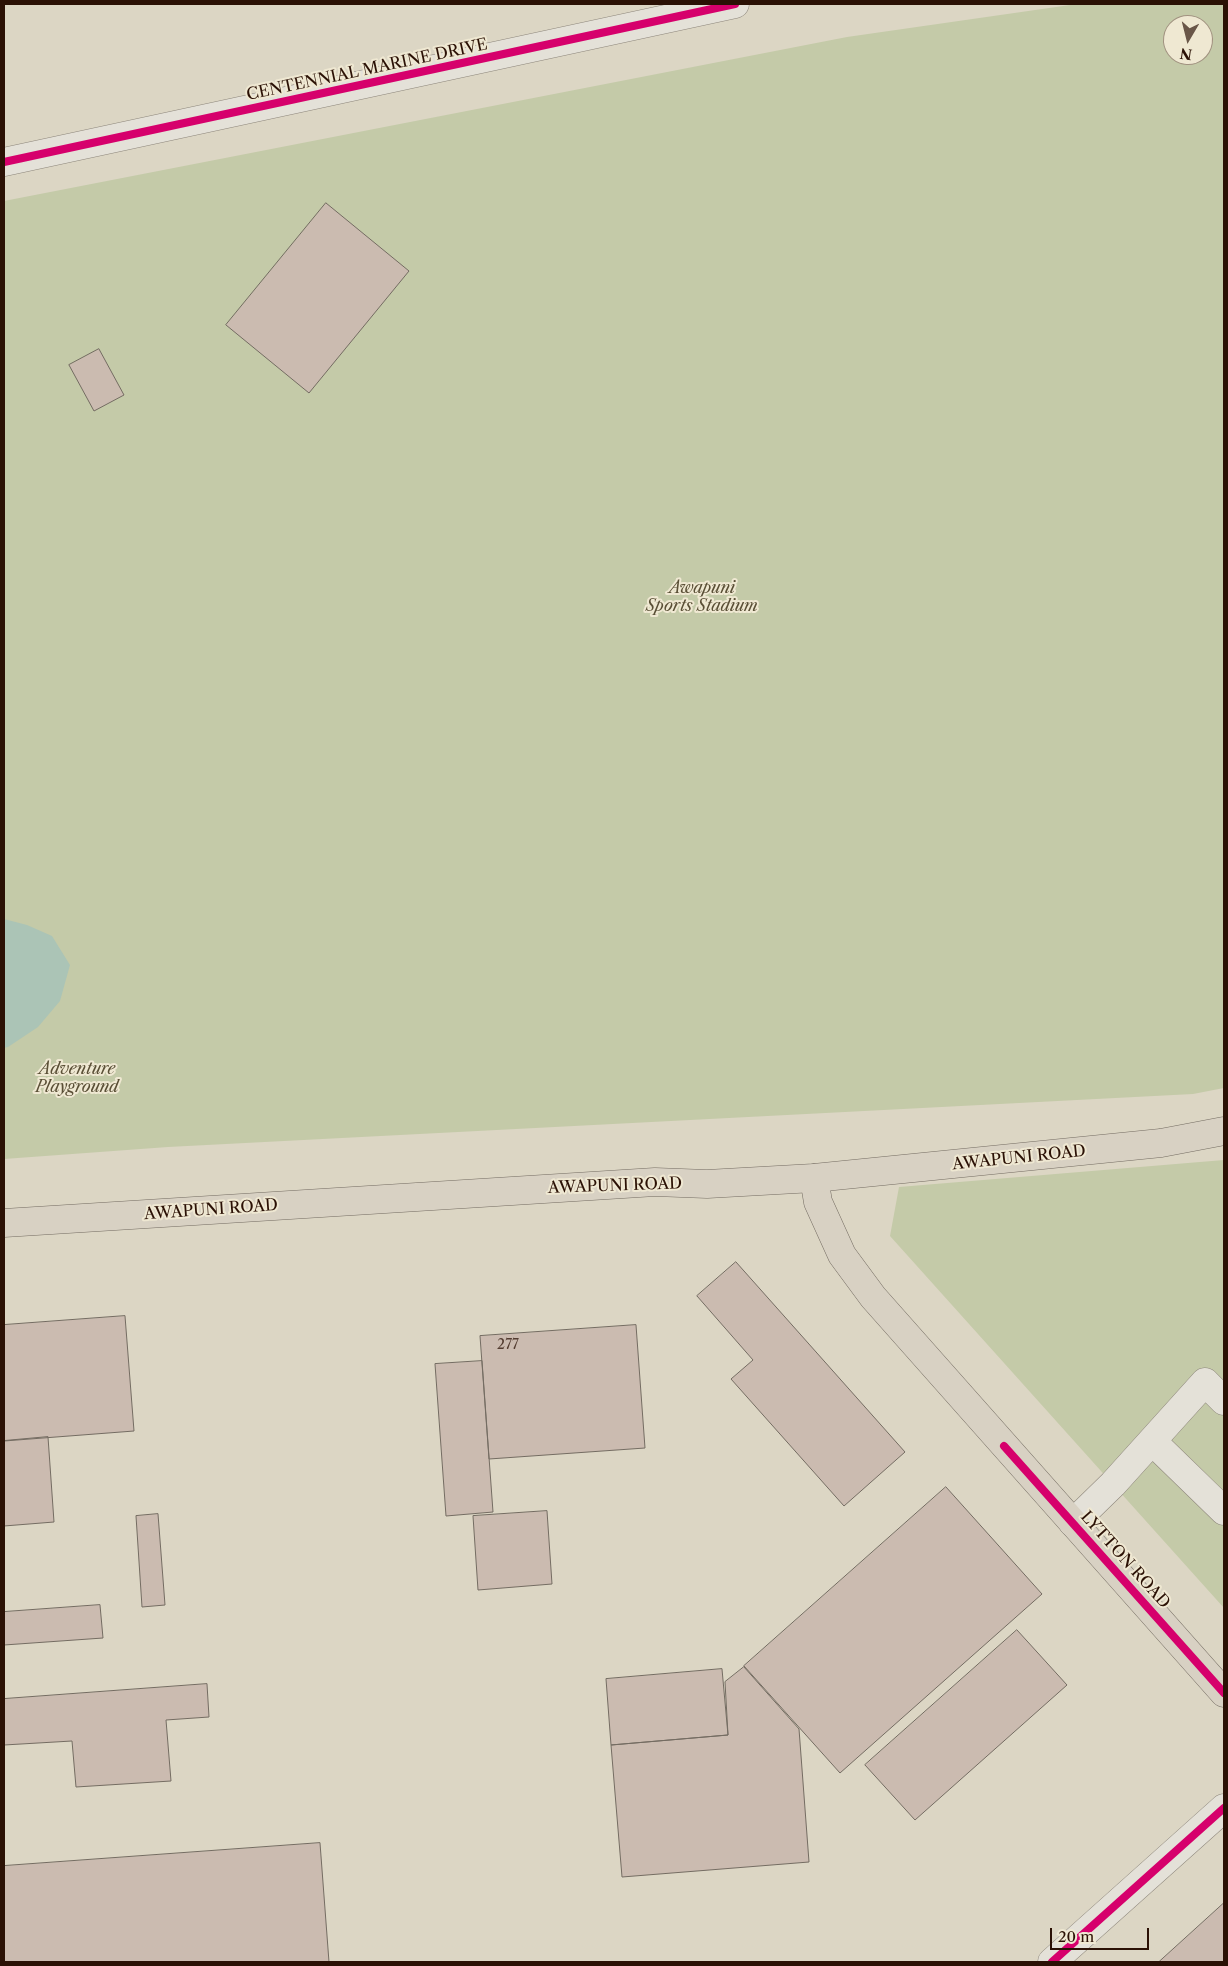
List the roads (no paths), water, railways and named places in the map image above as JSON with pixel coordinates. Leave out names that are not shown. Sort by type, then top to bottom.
[{"type":"main road","name":"AWAPUNI ROAD","points":[[4,1223],[655,1182],[707,1184],[814,1178],[1161,1143],[1224,1131]]},
{"type":"main road","name":"LYTTON ROAD","points":[[814,1178],[818,1202],[842,1255],[873,1298],[1224,1693]]},
{"type":"street","name":"CENTENNIAL MARINE DRIVE","points":[[4,162],[735,4]]},
{"type":"street","points":[[1073,1523],[1152,1441],[1205,1382],[1224,1402]]},
{"type":"street","points":[[1152,1441],[1224,1511]]},
{"type":"street","points":[[1052,1962],[1224,1808]]},
{"type":"park label","name":"Awapuni Sports Stadium","points":[[702,597]]},
{"type":"park label","name":"Adventure Playground","points":[[77,1078]]}]
